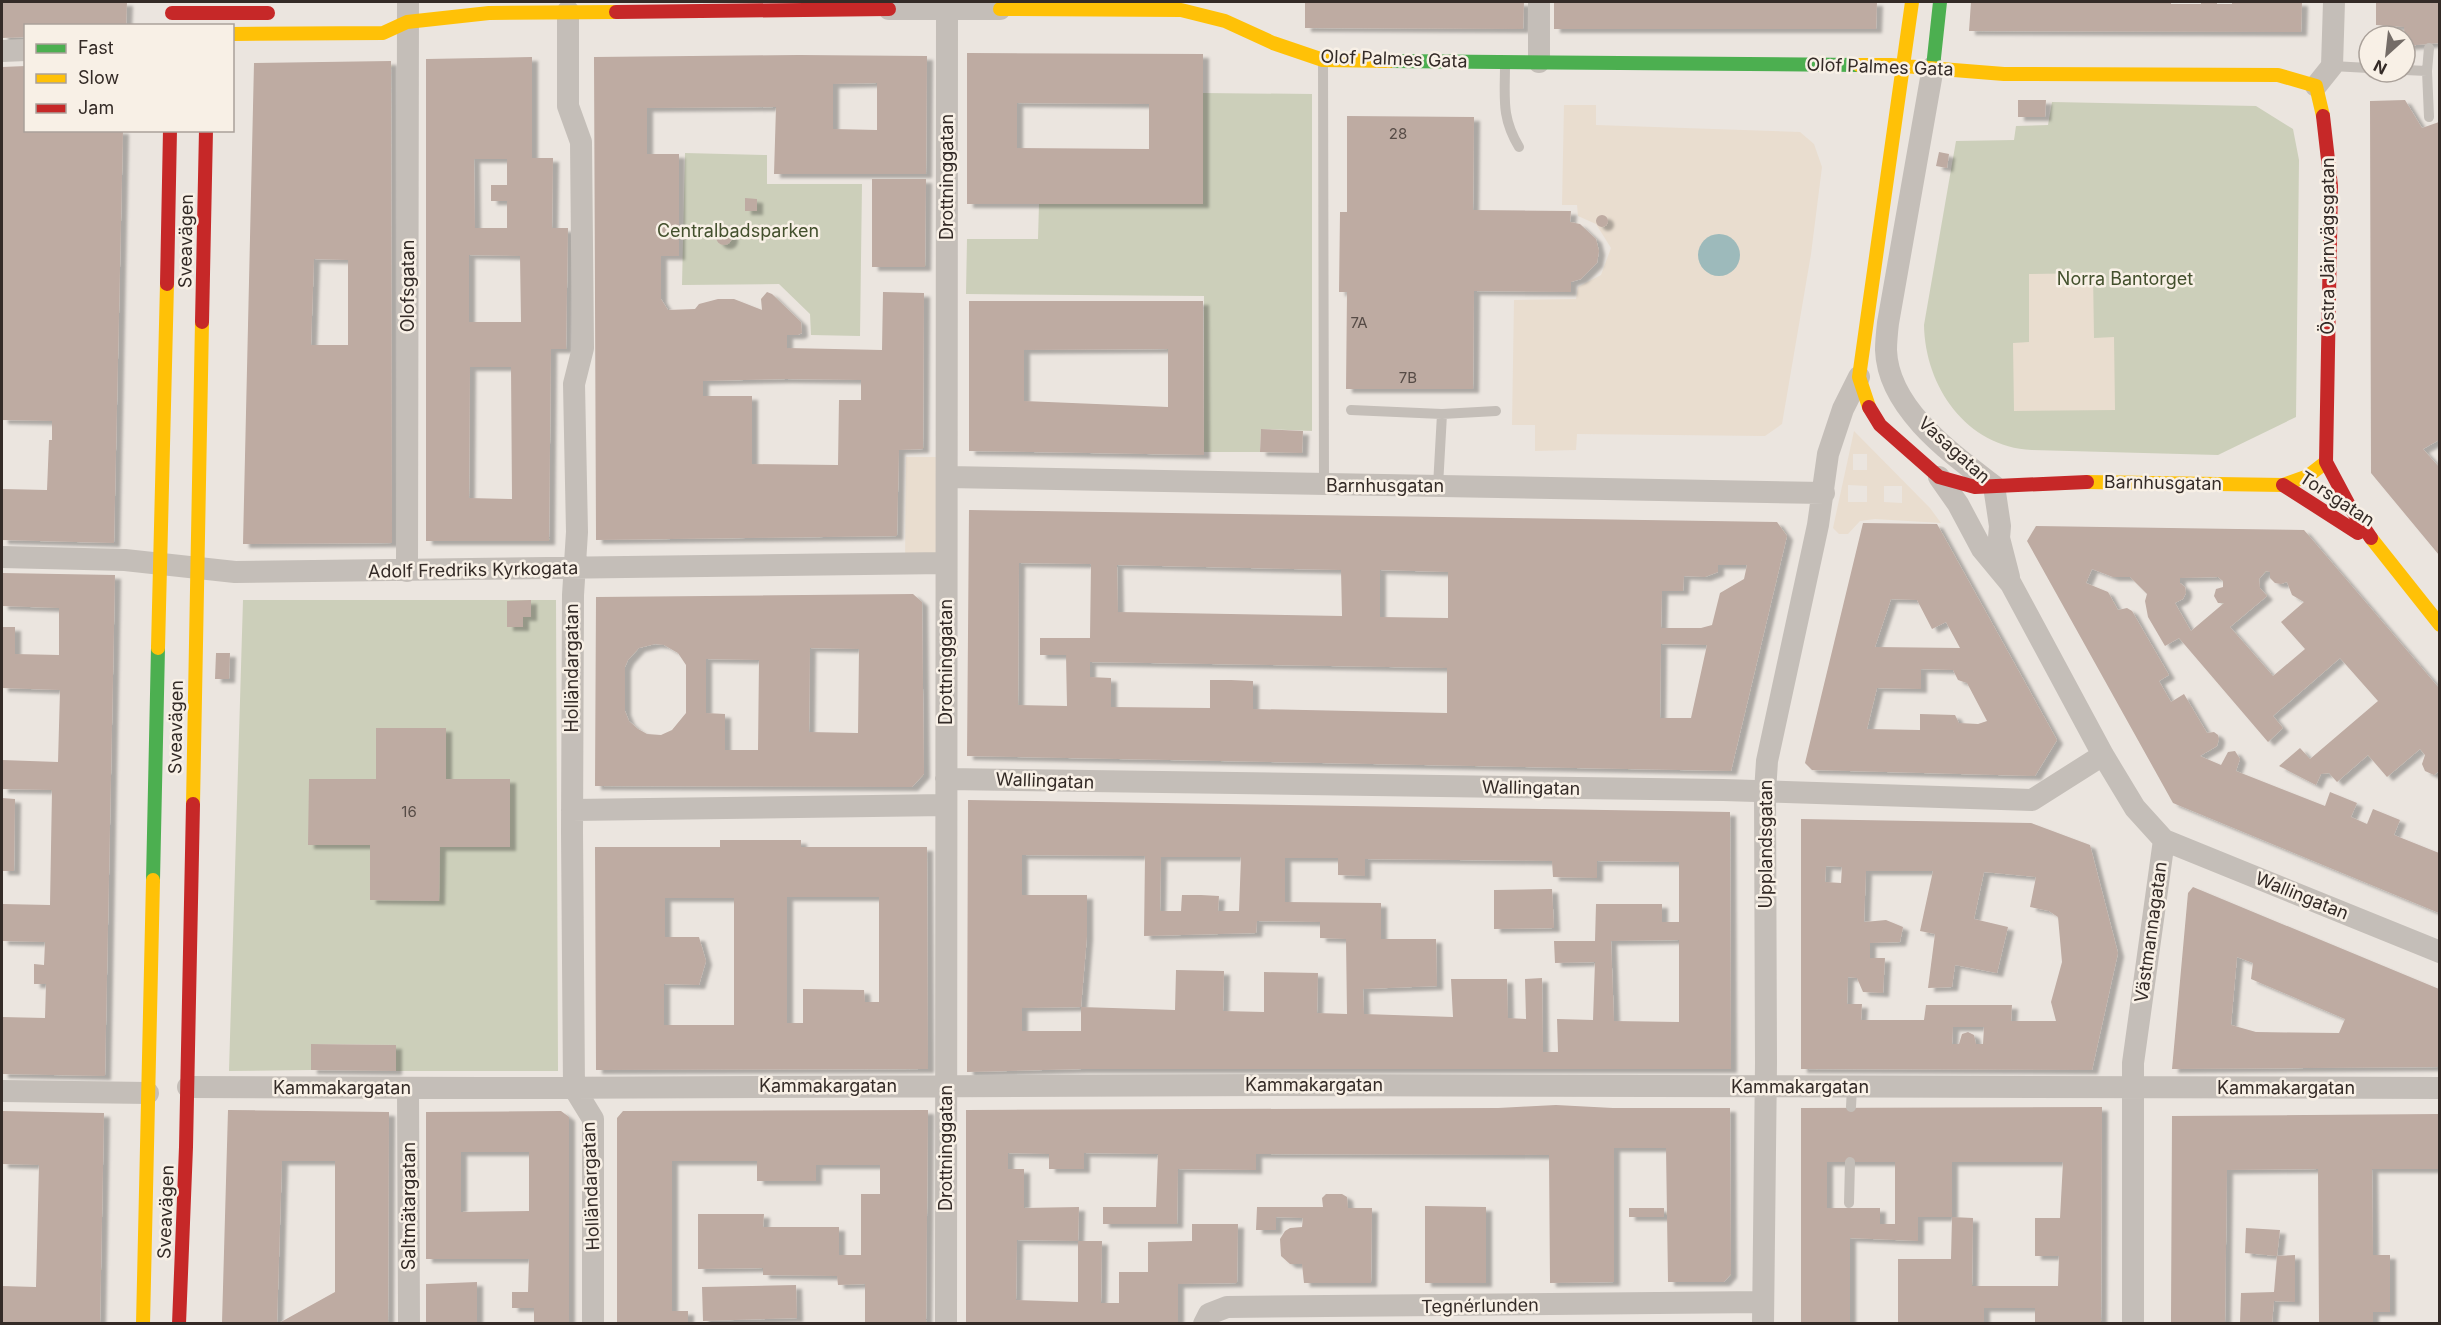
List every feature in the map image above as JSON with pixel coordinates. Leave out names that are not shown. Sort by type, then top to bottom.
[{"type":"main road","name":"Vasagatan","points":[[1912,2],[1864,327],[1859,377],[1869,408],[1880,425],[1939,477],[1975,488],[1994,486]]},
{"type":"main road","name":"Vasagatan","points":[[1933,67],[1941,2]]},
{"type":"main road","name":"Olof Palmes Gata","points":[[234,34],[383,33],[402,13],[568,12],[704,6],[889,9]]},
{"type":"main road","name":"Olof Palmes Gata","points":[[1000,9],[1181,10],[1225,21],[1273,43],[1323,60],[1904,65],[2004,74],[2278,75],[2316,86]]},
{"type":"main road","points":[[172,13],[279,13]]},
{"type":"main road","name":"Östra Järnvägsgatan","points":[[2316,86],[2325,125],[2331,186],[2326,462]]},
{"type":"main road","name":"Sveavägen","points":[[142,1323],[170,132]]},
{"type":"main road","name":"Sveavägen","points":[[179,1323],[188,1087],[206,132]]},
{"type":"main road","name":"Barnhusgatan","points":[[1994,486],[2084,482],[2283,485],[2307,476],[2326,462]]},
{"type":"main road","name":"Torsgatan","points":[[2326,462],[2342,498],[2372,543],[2439,625]]},
{"type":"main road","name":"Torsgatan","points":[[2283,485],[2372,543]]},
{"type":"street","points":[[1539,2],[1539,62]]},
{"type":"street","points":[[2316,86],[2332,66],[2334,2]]},
{"type":"street","name":"Olof Palmes Gata","points":[[889,9],[947,5],[1000,9]]},
{"type":"street","name":"Drottninggatan","points":[[946,1323],[947,5]]},
{"type":"street","name":"Holländargatan","points":[[568,12],[568,106],[582,142],[583,348],[574,384],[577,532],[572,810],[574,1088],[593,1119],[593,1323]]},
{"type":"street","name":"Olofsgatan","points":[[402,13],[407,571]]},
{"type":"street","points":[[2,51],[24,50]]},
{"type":"street","name":"Vasagatan","points":[[1933,67],[1888,323],[1886,352],[1893,381],[1904,403],[1927,430],[1994,486]]},
{"type":"street","name":"Upplandsgatan","points":[[1763,1313],[1767,761],[1824,493],[1828,454],[1835,431],[1859,377]]},
{"type":"street","name":"Barnhusgatan","points":[[947,477],[1824,493]]},
{"type":"street","name":"Västmannagatan","points":[[1939,477],[1958,504],[1982,549],[2011,584],[2103,755],[2135,808],[2164,840],[2133,1063],[2133,1323]]},
{"type":"street","name":"Västmannagatan","points":[[1994,486],[2000,526],[1999,538],[2011,584]]},
{"type":"street","name":"Adolf Fredriks Kyrkogata","points":[[2,557],[126,560],[235,572],[946,563]]},
{"type":"street","name":"Wallingatan","points":[[946,779],[993,779],[1130,787],[1765,792],[2032,800],[2103,755]]},
{"type":"street","points":[[572,810],[946,805]]},
{"type":"street","name":"Wallingatan","points":[[2164,840],[2439,952]]},
{"type":"street","name":"Kammakargatan","points":[[188,1087],[574,1088],[976,1085],[1765,1087],[1851,1097],[2133,1088],[2439,1088]]},
{"type":"street","name":"Saltmätargatan","points":[[408,1088],[409,1323]]},
{"type":"street","points":[[2,1091],[148,1093]]},
{"type":"street","name":"Tegnérlunden","points":[[1204,1323],[1209,1314],[1227,1307],[1763,1313]]},
{"type":"lane","points":[[2429,48],[2427,71],[2429,117]]},
{"type":"lane","points":[[1323,60],[1324,485]]},
{"type":"lane","points":[[1505,62],[1506,119],[1509,130],[1519,147]]},
{"type":"lane","points":[[2332,66],[2357,67]]},
{"type":"lane","points":[[2417,71],[2427,71]]},
{"type":"lane","points":[[1351,410],[1442,414],[1496,411]]},
{"type":"lane","points":[[1438,486],[1442,414]]},
{"type":"lane","points":[[2426,609],[2439,600]]},
{"type":"lane","points":[[1849,1203],[1850,1162]]},
{"type":"green space","points":[[1203,93],[1312,94],[1312,431],[1261,429],[1260,452],[1204,452],[1204,296],[966,294],[967,239],[1038,239],[1039,204],[1203,204]]},
{"type":"green space","name":"Norra Bantorget","points":[[2052,102],[2256,106],[2293,129],[2299,160],[2296,417],[2218,455],[2032,450],[2008,446],[1987,438],[1969,425],[1954,409],[1941,391],[1932,370],[1926,348],[1924,325],[1956,141],[2014,140],[2016,126],[2048,125]]},
{"type":"green space","name":"Centralbadsparken","points":[[685,153],[767,155],[767,184],[862,184],[860,336],[811,335],[810,314],[779,284],[682,285]]},
{"type":"green space","points":[[243,600],[556,600],[558,1071],[396,1071],[396,1045],[312,1044],[311,1070],[229,1071]]},
{"type":"shaded area","points":[[1564,105],[1596,105],[1596,125],[1800,132],[1814,144],[1822,167],[1811,254],[1782,424],[1765,436],[1577,434],[1576,450],[1535,451],[1535,425],[1512,425],[1514,300],[1576,299],[1578,287],[1601,275],[1611,248],[1596,224],[1578,216],[1577,205],[1562,205]]},
{"type":"shaded area","name":"Norra Bantorget","points":[[2093,273],[2094,338],[2114,337],[2115,410],[2014,411],[2013,343],[2029,342],[2029,274]]},
{"type":"shaded area","points":[[1854,431],[1930,508],[1941,523],[1875,519],[1860,521],[1848,534],[1839,534],[1833,528]],"holes":[[[1853,454],[1867,454],[1867,470],[1853,470]],[[1848,485],[1867,486],[1867,502],[1848,502]],[[1884,486],[1902,486],[1902,503],[1884,502]]]},
{"type":"shaded area","points":[[906,457],[947,457],[946,563],[905,563]]},
{"type":"water","points":[[1719,234],[1727,235],[1734,240],[1739,247],[1739,263],[1734,270],[1727,275],[1719,276],[1711,275],[1704,270],[1699,263],[1698,255],[1699,247],[1704,240],[1711,235]]},
{"type":"building","points":[[2,2],[127,2],[126,24],[24,24],[24,37],[2,38]]},
{"type":"building","points":[[1305,2],[1524,2],[1523,29],[1305,28]]},
{"type":"building","points":[[1554,2],[1877,2],[1876,29],[1554,29]]},
{"type":"building","points":[[1971,2],[2201,4],[2201,2],[2217,2],[2217,4],[2232,4],[2232,2],[2302,2],[2301,32],[1969,31]]},
{"type":"building","points":[[2376,2],[2439,2],[2439,43],[2417,45],[2417,24],[2376,24]]},
{"type":"building","points":[[967,53],[1203,54],[1203,204],[967,204]],"holes":[[[1017,103],[1149,104],[1149,149],[1017,148]]]},
{"type":"building","points":[[927,56],[926,174],[774,174],[776,107],[647,108],[647,154],[679,154],[679,256],[661,256],[661,299],[668,310],[695,309],[699,304],[718,299],[734,299],[762,310],[761,299],[767,292],[772,294],[801,322],[802,333],[787,335],[787,348],[882,350],[883,292],[924,293],[923,449],[899,450],[897,536],[596,540],[594,57]],"holes":[[[877,83],[877,130],[833,129],[833,84]],[[861,380],[861,400],[839,400],[838,465],[752,464],[752,396],[703,396],[703,381]]]},
{"type":"building","points":[[532,57],[532,158],[553,158],[552,228],[568,228],[566,349],[551,349],[549,541],[426,541],[426,59]],"holes":[[[474,159],[507,159],[507,185],[491,185],[491,201],[507,201],[507,228],[475,228]],[[469,255],[520,256],[521,322],[469,322]],[[470,367],[511,367],[512,499],[469,498]]]},
{"type":"building","points":[[391,61],[392,543],[243,544],[254,63]],"holes":[[[314,259],[348,260],[348,345],[311,345]]]},
{"type":"building","points":[[24,66],[24,132],[123,132],[114,543],[2,540],[2,489],[47,490],[52,421],[2,420],[2,67]]},
{"type":"building","points":[[2018,100],[2046,100],[2045,117],[2018,117]]},
{"type":"building","points":[[2405,100],[2422,128],[2439,122],[2439,440],[2423,449],[2439,467],[2439,555],[2371,473],[2370,101]]},
{"type":"building","points":[[1347,116],[1474,117],[1473,210],[1571,211],[1570,222],[1580,224],[1596,239],[1599,251],[1597,263],[1581,279],[1571,282],[1571,292],[1474,291],[1473,389],[1346,389],[1347,292],[1339,292],[1340,212],[1347,212]]},
{"type":"building","points":[[1939,152],[1949,154],[1947,168],[1936,166]]},
{"type":"building","points":[[872,179],[926,179],[925,267],[872,267]]},
{"type":"building","points":[[745,198],[757,199],[757,211],[745,211]]},
{"type":"building","points":[[1602,215],[1608,221],[1602,227],[1596,221]]},
{"type":"building","points":[[721,229],[727,229],[732,237],[730,243],[721,245],[716,240],[716,234]]},
{"type":"building","points":[[969,301],[1203,301],[1204,455],[969,451]],"holes":[[[1168,349],[1168,407],[1024,401],[1024,350]]]},
{"type":"building","points":[[1261,429],[1303,431],[1302,453],[1260,452]]},
{"type":"building","points":[[969,510],[1777,522],[1787,536],[1731,771],[967,756]],"holes":[[[1019,563],[1091,564],[1090,638],[1040,638],[1040,655],[1066,655],[1067,706],[1018,705]],[[1117,565],[1341,570],[1342,616],[1118,612]],[[1718,565],[1747,565],[1744,579],[1720,593],[1712,625],[1701,628],[1661,628],[1662,591],[1683,591],[1684,576],[1705,577],[1718,572]],[[1380,570],[1448,572],[1448,618],[1380,617]],[[1661,644],[1707,645],[1691,718],[1660,718]],[[1090,662],[1447,668],[1447,713],[1253,709],[1253,681],[1231,680],[1210,680],[1210,708],[1111,707],[1111,678],[1090,677]]]},
{"type":"building","points":[[1863,523],[1937,524],[2057,740],[2035,776],[1812,770],[1805,763]],"holes":[[[1891,599],[1917,600],[1932,629],[1946,622],[1960,648],[1875,647]],[[1921,669],[1953,670],[1958,680],[1967,683],[1987,721],[1978,724],[1959,723],[1955,715],[1920,714],[1920,730],[1867,729],[1877,688],[1921,689]]]},
{"type":"building","points":[[2036,526],[2304,530],[2439,688],[2439,771],[2434,775],[2425,771],[2422,764],[2425,755],[2420,749],[2387,777],[2368,755],[2337,782],[2329,773],[2321,774],[2316,785],[2279,766],[2300,748],[2310,759],[2378,701],[2340,658],[2273,716],[2283,728],[2268,742],[2179,638],[2165,646],[2148,617],[2145,601],[2147,594],[2130,577],[2113,577],[2092,569],[2086,583],[2108,592],[2118,610],[2127,608],[2132,611],[2169,675],[2159,681],[2171,702],[2184,694],[2207,733],[2214,732],[2218,735],[2217,746],[2200,756],[2221,765],[2228,752],[2235,751],[2240,759],[2236,771],[2325,806],[2330,792],[2357,803],[2351,817],[2367,824],[2373,809],[2400,820],[2394,835],[2439,853],[2439,913],[2173,803],[2027,541]],"holes":[[[2266,571],[2270,572],[2270,578],[2275,583],[2287,582],[2292,595],[2304,602],[2281,622],[2305,649],[2273,676],[2230,627],[2267,596],[2260,588],[2259,579]],[[2218,577],[2223,581],[2223,587],[2216,589],[2214,596],[2218,603],[2224,603],[2191,631],[2175,603],[2183,599],[2186,593],[2185,587],[2180,583],[2180,578]]]},
{"type":"building","points":[[2,573],[115,575],[105,1076],[2,1074],[2,1017],[45,1018],[46,984],[34,984],[34,964],[44,965],[45,942],[2,941],[2,904],[50,905],[52,790],[2,789],[2,760],[58,762],[60,690],[2,688],[2,627],[15,627],[15,654],[59,655],[59,608],[2,606]]},
{"type":"building","points":[[913,594],[922,602],[924,774],[912,787],[595,786],[596,597]],"holes":[[[655,644],[664,645],[678,653],[686,665],[686,713],[672,730],[661,735],[647,734],[638,729],[629,721],[625,711],[625,667],[628,660],[639,648]],[[810,648],[859,649],[858,733],[809,732]],[[706,659],[759,660],[758,750],[725,750],[725,714],[706,713]]]},
{"type":"building","points":[[531,600],[531,617],[523,617],[523,627],[507,627],[507,601]]},
{"type":"building","points":[[216,653],[230,653],[229,679],[215,679]]},
{"type":"building","points":[[376,728],[446,728],[446,779],[510,779],[510,847],[440,847],[439,901],[370,900],[370,845],[308,845],[309,779],[376,779]]},
{"type":"building","points":[[2,798],[15,799],[14,871],[2,871]]},
{"type":"building","points":[[968,800],[1730,812],[1731,1069],[1082,1069],[967,1072]],"holes":[[[1022,855],[1145,856],[1144,936],[1256,933],[1257,921],[1320,922],[1320,938],[1346,939],[1347,1014],[1317,1013],[1318,973],[1264,972],[1264,1012],[1223,1011],[1224,971],[1176,970],[1175,1010],[1081,1007],[1087,936],[1087,895],[1022,895]],[[1161,857],[1241,857],[1239,911],[1218,911],[1219,896],[1201,895],[1182,895],[1181,911],[1160,911]],[[1285,858],[1338,858],[1338,875],[1365,876],[1365,859],[1552,861],[1553,877],[1597,878],[1597,861],[1679,862],[1679,922],[1662,922],[1662,904],[1596,904],[1595,941],[1554,941],[1555,963],[1595,962],[1593,1020],[1557,1019],[1558,1052],[1543,1052],[1542,978],[1525,979],[1526,1019],[1508,1018],[1507,979],[1451,979],[1453,1017],[1364,1014],[1363,989],[1437,986],[1436,939],[1381,939],[1381,903],[1285,902]],[[1679,940],[1679,1022],[1614,1021],[1611,941]],[[1081,1007],[1081,1031],[1022,1031],[1022,1008]]]},
{"type":"building","points":[[1801,819],[2031,823],[2090,845],[2118,953],[2092,1070],[1801,1069]],"holes":[[[1826,866],[1842,867],[1841,883],[1825,882]],[[1866,871],[1933,871],[1920,931],[1935,934],[1928,988],[1952,987],[1955,965],[1997,973],[2008,927],[1974,919],[1984,872],[2036,877],[2030,907],[2049,911],[2058,917],[2062,962],[2051,1002],[2056,1021],[2011,1021],[2012,1005],[1926,1005],[1924,1020],[1861,1020],[1862,1004],[1847,1004],[1848,977],[1857,978],[1863,992],[1883,993],[1885,958],[1870,958],[1870,943],[1900,942],[1903,927],[1886,920],[1864,922]],[[1953,1027],[1984,1027],[1983,1044],[1976,1044],[1974,1035],[1968,1032],[1962,1034],[1959,1044],[1952,1044]]]},
{"type":"building","points":[[720,840],[801,840],[801,847],[927,847],[928,1069],[596,1070],[595,847],[720,847]],"holes":[[[787,897],[879,897],[879,1002],[865,1002],[864,990],[803,989],[803,1023],[787,1023]],[[665,898],[734,898],[734,1025],[664,1025],[664,984],[699,985],[706,961],[699,937],[665,937]]]},
{"type":"building","points":[[2193,887],[2439,989],[2439,1067],[2172,1069],[2188,893]],"holes":[[[2237,957],[2253,963],[2251,979],[2345,1019],[2339,1033],[2256,1032],[2231,1025]]]},
{"type":"building","points":[[1552,889],[1554,928],[1494,929],[1494,890]]},
{"type":"building","points":[[311,1044],[396,1045],[396,1071],[311,1070]]},
{"type":"building","points":[[1556,1105],[1613,1108],[1730,1108],[1731,1274],[1724,1282],[1668,1282],[1666,1148],[1614,1148],[1614,1282],[1550,1283],[1549,1155],[1256,1154],[1256,1170],[1178,1169],[1177,1224],[1103,1224],[1103,1207],[1156,1207],[1158,1154],[1084,1153],[1084,1169],[1049,1169],[1049,1154],[1008,1153],[1008,1169],[1024,1169],[1024,1208],[1079,1207],[1078,1241],[1102,1241],[1101,1303],[1119,1303],[1119,1272],[1148,1272],[1148,1242],[1192,1241],[1192,1224],[1238,1224],[1237,1283],[1178,1284],[1178,1323],[966,1323],[966,1110],[1498,1108]],"holes":[[[1017,1240],[1078,1241],[1078,1302],[1016,1300]]]},
{"type":"building","points":[[2102,1107],[2101,1323],[2035,1323],[2035,1308],[1984,1308],[1984,1323],[1898,1323],[1898,1259],[1951,1259],[1952,1217],[1918,1217],[1918,1241],[1850,1238],[1850,1323],[1801,1323],[1801,1108]],"holes":[[[1827,1162],[1895,1162],[1895,1224],[1880,1224],[1880,1208],[1827,1208]],[[1952,1162],[2063,1162],[2060,1218],[2035,1218],[2035,1256],[2059,1256],[2058,1286],[1972,1286],[1973,1218],[1952,1217]]]},
{"type":"building","points":[[228,1110],[389,1112],[388,1323],[279,1323],[335,1292],[335,1161],[282,1161],[277,1323],[222,1323]]},
{"type":"building","points":[[928,1110],[926,1323],[865,1323],[865,1284],[838,1285],[837,1276],[763,1275],[763,1268],[698,1269],[698,1214],[764,1214],[763,1227],[839,1227],[839,1255],[861,1255],[861,1194],[880,1194],[880,1165],[816,1165],[816,1181],[757,1181],[757,1161],[672,1161],[672,1311],[688,1311],[688,1323],[617,1323],[617,1118],[623,1111]]},
{"type":"building","points":[[2,1111],[104,1113],[100,1323],[2,1323],[2,1286],[36,1287],[39,1165],[2,1164]]},
{"type":"building","points":[[561,1111],[569,1117],[569,1323],[534,1323],[534,1308],[512,1308],[512,1292],[528,1292],[529,1259],[426,1259],[426,1112]],"holes":[[[461,1152],[529,1152],[529,1211],[461,1212]]]},
{"type":"building","points":[[2439,1114],[2439,1169],[2372,1169],[2373,1255],[2390,1255],[2390,1312],[2373,1312],[2373,1323],[2319,1323],[2318,1169],[2227,1170],[2225,1323],[2171,1323],[2172,1116]]},
{"type":"building","points":[[1326,1194],[1342,1194],[1347,1197],[1348,1208],[1372,1208],[1371,1283],[1304,1283],[1302,1264],[1290,1264],[1281,1256],[1280,1239],[1290,1228],[1302,1227],[1303,1218],[1276,1217],[1276,1230],[1256,1230],[1257,1207],[1323,1207],[1322,1198]]},
{"type":"building","points":[[1425,1206],[1486,1207],[1486,1283],[1425,1283]]},
{"type":"building","points":[[1629,1208],[1664,1208],[1664,1217],[1629,1217]]},
{"type":"building","points":[[2246,1228],[2280,1230],[2277,1256],[2245,1253]]},
{"type":"building","points":[[2295,1255],[2295,1302],[2274,1301],[2272,1323],[2240,1323],[2241,1293],[2274,1292],[2277,1256]]},
{"type":"building","points":[[477,1282],[477,1323],[426,1323],[426,1284]]},
{"type":"building","points":[[796,1285],[797,1318],[703,1321],[702,1287]]},
{"type":"traffic: fast","points":[[1933,67],[1940,2]]},
{"type":"traffic: fast","points":[[1390,61],[1859,65]]},
{"type":"traffic: fast","points":[[153,880],[158,648]]},
{"type":"traffic: slow","points":[[1869,407],[1859,377],[1912,2]]},
{"type":"traffic: slow","points":[[1000,9],[1181,10],[1225,21],[1273,43],[1323,60],[1390,61]]},
{"type":"traffic: slow","points":[[234,34],[383,33],[407,22],[489,13],[616,12]]},
{"type":"traffic: slow","points":[[1859,65],[1891,65],[2004,74],[2278,75],[2316,86],[2323,116]]},
{"type":"traffic: slow","points":[[158,648],[167,284]]},
{"type":"traffic: slow","points":[[193,804],[202,322]]},
{"type":"traffic: slow","points":[[2087,482],[2283,485],[2308,476],[2326,462]]},
{"type":"traffic: slow","points":[[2371,538],[2440,625]]},
{"type":"traffic: slow","points":[[143,1324],[153,880]]},
{"type":"traffic: jam","points":[[616,12],[889,9]]},
{"type":"traffic: jam","points":[[172,13],[268,13]]},
{"type":"traffic: jam","points":[[2323,116],[2331,186],[2326,462],[2350,507],[2371,538]]},
{"type":"traffic: jam","points":[[167,284],[170,132]]},
{"type":"traffic: jam","points":[[202,322],[206,132]]},
{"type":"traffic: jam","points":[[1869,407],[1880,425],[1939,477],[1975,487],[2087,482]]},
{"type":"traffic: jam","points":[[2283,485],[2358,533]]},
{"type":"traffic: jam","points":[[179,1324],[186,1147],[193,804]]}]
